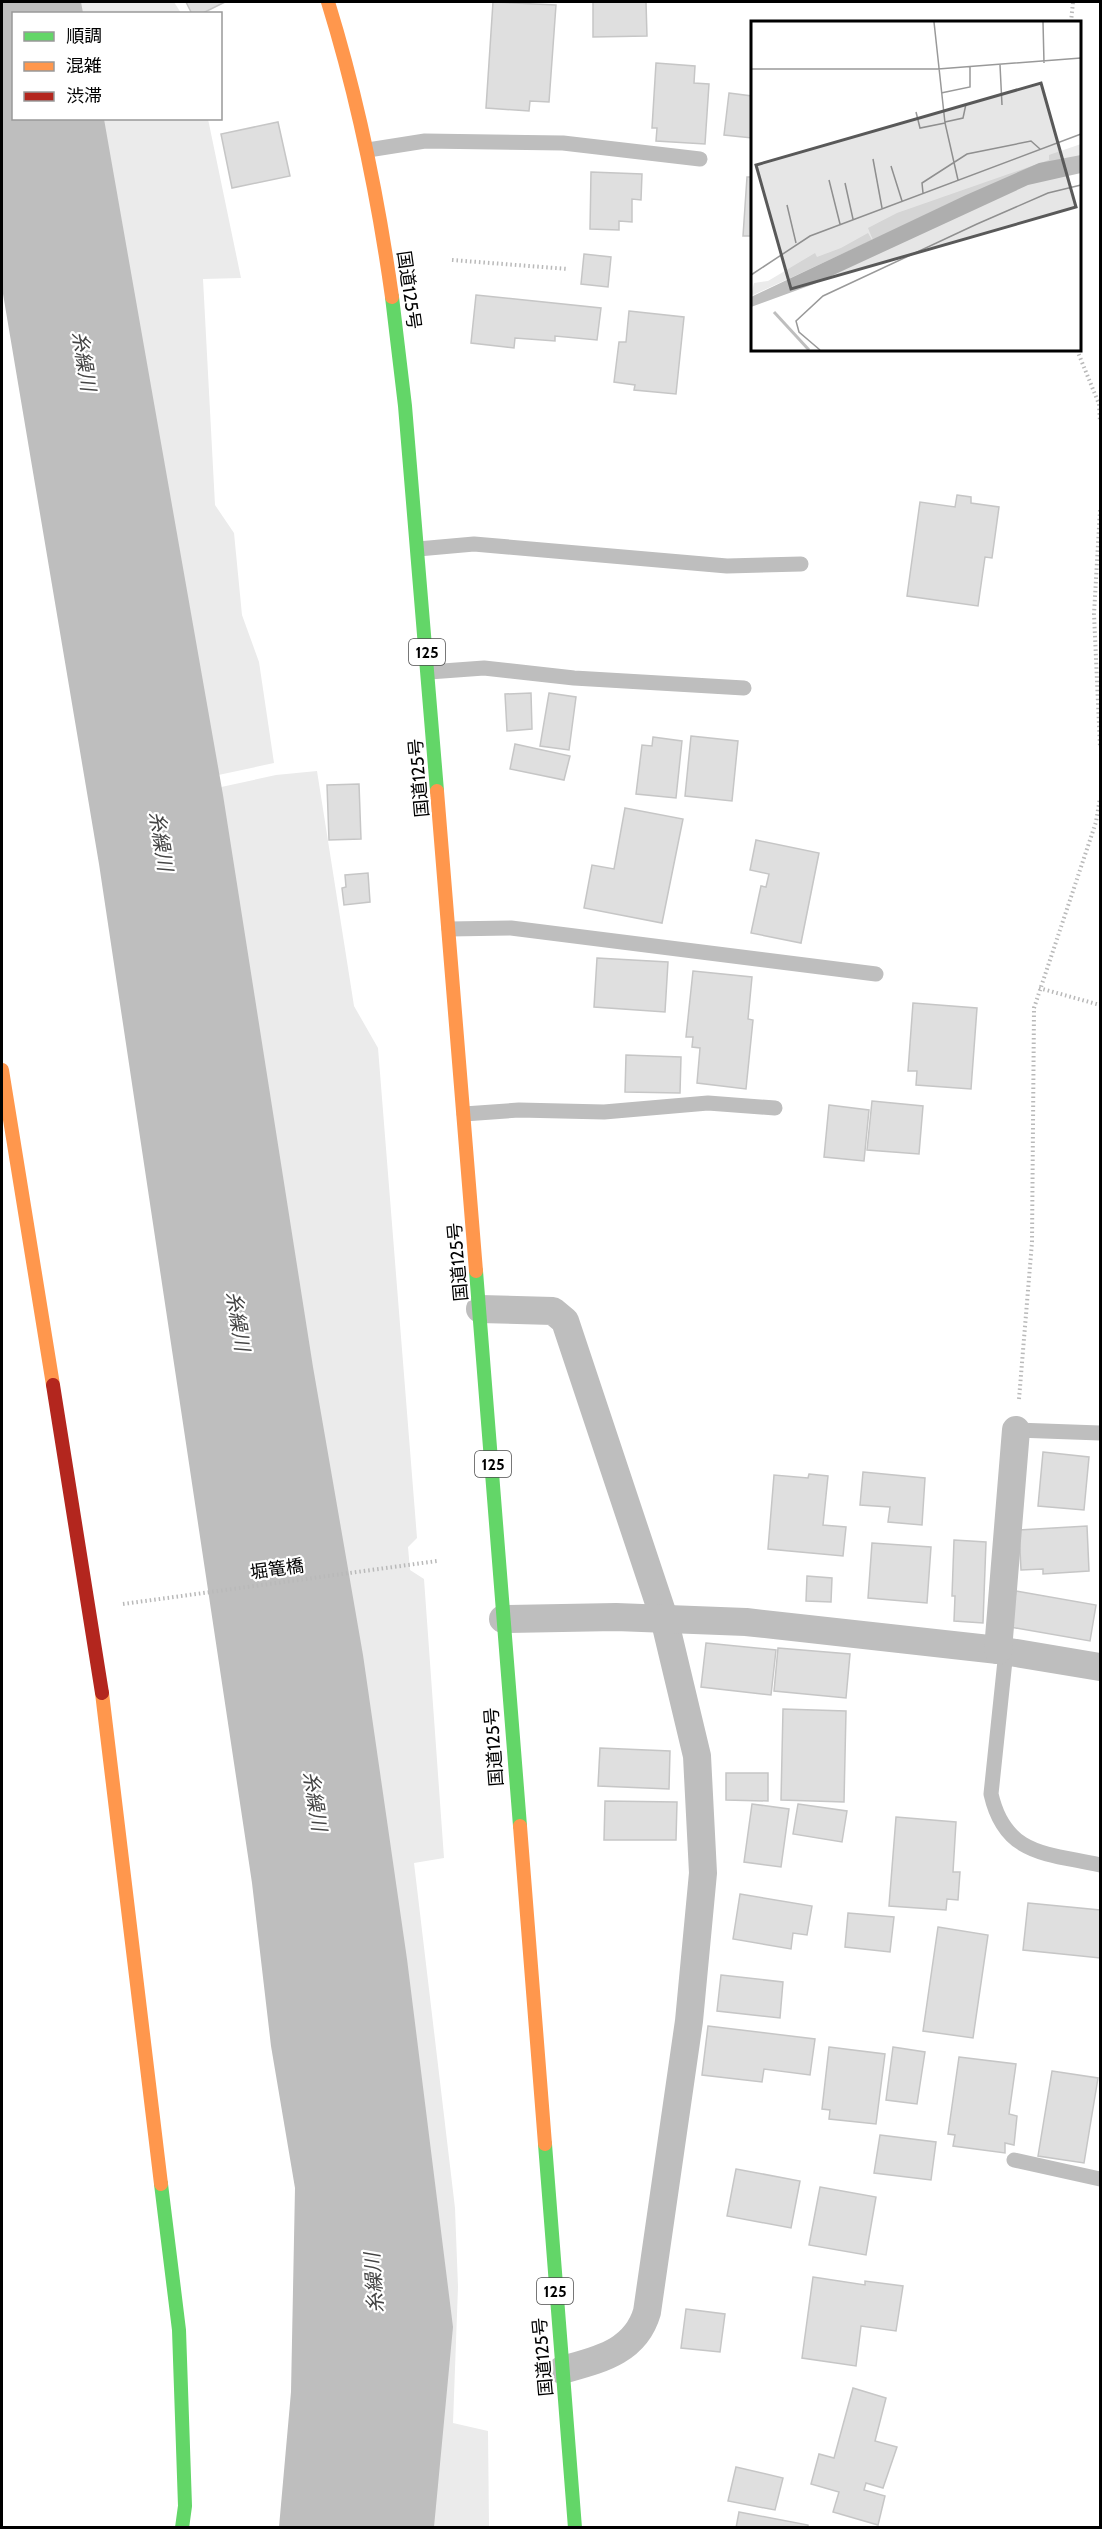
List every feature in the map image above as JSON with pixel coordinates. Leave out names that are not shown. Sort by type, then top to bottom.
[{"type":"main road","name":"国道125号","points":[[328,2],[368,150],[391,280],[418,549],[480,1309],[574,2528]]},
{"type":"main road","points":[[2,1070],[99,1672],[179,2330],[184,2506],[182,2528]]},
{"type":"street","points":[[480,1309],[553,1311],[566,1321],[664,1618],[698,1756],[703,1873],[689,2021],[643,2328],[633,2339],[608,2357],[562,2370]]},
{"type":"street","points":[[1002,1650],[1017,1430]]},
{"type":"street","points":[[503,1619],[664,1618],[746,1622],[1002,1650],[1101,1667]]},
{"type":"lane","points":[[368,150],[425,141],[563,142],[700,159]]},
{"type":"lane","points":[[418,549],[474,544],[727,566],[801,564]]},
{"type":"lane","points":[[429,672],[484,668],[574,678],[744,688]]},
{"type":"lane","points":[[449,929],[505,928],[876,974]]},
{"type":"lane","points":[[464,1114],[519,1110],[604,1112],[708,1103],[775,1108]]},
{"type":"lane","points":[[1017,1430],[1101,1433]]},
{"type":"lane","points":[[1002,1650],[991,1794],[995,1811],[1005,1829],[1024,1847],[1101,1865]]},
{"type":"lane","points":[[1014,2160],[1101,2179]]},
{"type":"path","points":[[1071,21],[1073,2]]},
{"type":"path","points":[[452,260],[568,269]]},
{"type":"path","points":[[1077,351],[1099,404],[1101,421]]},
{"type":"path","points":[[1101,510],[1094,614],[1101,747]]},
{"type":"path","points":[[1017,1430],[1032,1242],[1034,1008],[1096,822],[1101,798]]},
{"type":"path","points":[[1039,988],[1101,1005]]},
{"type":"path","name":"堀篭橋","points":[[132,1603],[437,1561]]},
{"type":"shaded area","points":[[76,2],[174,2],[180,12],[78,12]]},
{"type":"shaded area","points":[[96,120],[208,120],[241,278],[203,279],[215,505],[234,533],[242,615],[259,662],[274,763],[209,777]]},
{"type":"shaded area","points":[[317,771],[354,1006],[378,1048],[417,1538],[408,1547],[410,1570],[424,1579],[444,1858],[414,1863],[455,2208],[458,2287],[453,2423],[488,2431],[489,2527],[421,2527],[212,789],[276,775]]},
{"type":"water","name":"糸繰川","points":[[2,2],[81,2],[83,12],[12,12],[12,120],[104,120],[223,795],[313,1367],[363,1655],[407,1959],[453,2327],[434,2527],[279,2527],[291,2392],[295,2188],[271,2046],[252,1883],[99,864],[2,288]]},
{"type":"building","points":[[186,2],[225,2],[205,12],[191,12]]},
{"type":"building","points":[[493,2],[556,5],[549,102],[530,101],[529,111],[486,108]]},
{"type":"building","points":[[593,2],[646,2],[647,36],[593,37]]},
{"type":"building","points":[[656,63],[695,66],[694,83],[709,84],[705,144],[656,141],[657,128],[652,128]]},
{"type":"building","points":[[729,93],[751,96],[751,138],[724,135]]},
{"type":"building","points":[[278,122],[290,176],[232,188],[221,134]]},
{"type":"building","points":[[591,172],[642,174],[641,200],[632,199],[632,222],[619,221],[619,230],[590,229]]},
{"type":"building","points":[[747,177],[751,177],[751,236],[743,236]]},
{"type":"building","points":[[584,254],[611,257],[608,287],[581,284]]},
{"type":"building","points":[[476,295],[601,308],[597,340],[555,336],[555,341],[515,338],[514,348],[471,343]]},
{"type":"building","points":[[629,311],[684,317],[676,394],[634,390],[635,385],[614,382],[619,342],[626,342]]},
{"type":"building","points":[[957,495],[971,497],[971,503],[999,507],[992,558],[985,557],[978,606],[907,596],[920,502],[955,507]]},
{"type":"building","points":[[531,693],[532,729],[507,731],[505,694]]},
{"type":"building","points":[[549,693],[576,697],[569,750],[540,746]]},
{"type":"building","points":[[691,736],[738,741],[732,801],[685,796]]},
{"type":"building","points":[[653,737],[682,741],[676,798],[636,794],[642,745],[652,746]]},
{"type":"building","points":[[515,744],[570,756],[564,780],[510,769]]},
{"type":"building","points":[[359,784],[361,839],[329,840],[327,785]]},
{"type":"building","points":[[625,808],[683,819],[662,923],[584,908],[592,865],[614,869]]},
{"type":"building","points":[[756,840],[819,853],[801,943],[751,933],[761,886],[766,887],[769,874],[750,870]]},
{"type":"building","points":[[368,873],[370,902],[344,905],[342,888],[346,887],[345,875]]},
{"type":"building","points":[[597,958],[668,962],[665,1012],[594,1007]]},
{"type":"building","points":[[693,971],[752,977],[748,1019],[753,1020],[746,1089],[697,1083],[700,1048],[692,1047],[693,1037],[686,1037]]},
{"type":"building","points":[[913,1003],[977,1008],[971,1089],[916,1085],[917,1071],[908,1071]]},
{"type":"building","points":[[626,1055],[681,1057],[680,1093],[625,1092]]},
{"type":"building","points":[[872,1101],[923,1106],[919,1154],[867,1150]]},
{"type":"building","points":[[829,1105],[869,1110],[864,1161],[824,1157]]},
{"type":"building","points":[[1043,1452],[1089,1457],[1084,1510],[1038,1506]]},
{"type":"building","points":[[863,1472],[925,1478],[922,1525],[888,1522],[890,1507],[860,1505]]},
{"type":"building","points":[[809,1474],[828,1476],[823,1525],[846,1527],[843,1556],[768,1549],[774,1475],[808,1478]]},
{"type":"building","points":[[1087,1526],[1089,1571],[1043,1574],[1043,1569],[1021,1570],[1019,1530]]},
{"type":"building","points":[[954,1540],[986,1542],[983,1623],[954,1621],[955,1596],[952,1596]]},
{"type":"building","points":[[872,1543],[931,1547],[927,1603],[868,1598]]},
{"type":"building","points":[[807,1576],[832,1578],[831,1602],[806,1601]]},
{"type":"building","points":[[1016,1591],[1096,1605],[1090,1641],[1010,1627]]},
{"type":"building","points":[[706,1643],[776,1650],[771,1695],[701,1687]]},
{"type":"building","points":[[778,1648],[850,1654],[846,1698],[774,1691]]},
{"type":"building","points":[[783,1709],[846,1711],[844,1802],[781,1800]]},
{"type":"building","points":[[600,1748],[670,1751],[669,1789],[598,1786]]},
{"type":"building","points":[[726,1773],[768,1773],[768,1801],[726,1800]]},
{"type":"building","points":[[605,1801],[677,1802],[676,1840],[604,1840]]},
{"type":"building","points":[[752,1804],[789,1809],[781,1867],[744,1862]]},
{"type":"building","points":[[798,1804],[847,1811],[842,1842],[793,1834]]},
{"type":"building","points":[[896,1817],[956,1822],[953,1872],[960,1872],[958,1900],[947,1899],[946,1910],[889,1906]]},
{"type":"building","points":[[740,1894],[812,1906],[807,1935],[793,1933],[791,1949],[733,1939]]},
{"type":"building","points":[[1028,1903],[1100,1910],[1100,1958],[1023,1950]]},
{"type":"building","points":[[848,1913],[894,1917],[890,1952],[845,1947]]},
{"type":"building","points":[[938,1927],[988,1935],[973,2038],[923,2031]]},
{"type":"building","points":[[721,1975],[783,1982],[780,2018],[717,2011]]},
{"type":"building","points":[[708,2026],[815,2039],[810,2075],[764,2069],[762,2082],[702,2075]]},
{"type":"building","points":[[829,2047],[885,2054],[876,2124],[829,2119],[830,2110],[822,2109]]},
{"type":"building","points":[[893,2047],[925,2052],[917,2104],[886,2100]]},
{"type":"building","points":[[959,2057],[1016,2064],[1009,2114],[1017,2116],[1014,2145],[1005,2143],[1005,2153],[953,2146],[955,2135],[948,2134]]},
{"type":"building","points":[[1052,2071],[1098,2078],[1084,2163],[1038,2156]]},
{"type":"building","points":[[880,2135],[936,2142],[931,2180],[874,2173]]},
{"type":"building","points":[[736,2169],[800,2181],[791,2228],[727,2216]]},
{"type":"building","points":[[820,2187],[876,2197],[866,2255],[809,2245]]},
{"type":"building","points":[[813,2277],[865,2285],[865,2281],[903,2286],[896,2331],[861,2326],[856,2366],[802,2358]]},
{"type":"building","points":[[686,2309],[725,2314],[720,2352],[681,2348]]},
{"type":"building","points":[[853,2388],[886,2398],[875,2441],[897,2447],[883,2488],[866,2483],[864,2490],[885,2496],[878,2525],[833,2512],[839,2492],[811,2484],[819,2454],[834,2458]]},
{"type":"building","points":[[736,2467],[783,2478],[775,2510],[728,2501]]},
{"type":"building","points":[[739,2512],[808,2525],[808,2528],[736,2528]]},
{"type":"traffic: fast","points":[[392,297],[405,406],[437,791]]},
{"type":"traffic: fast","points":[[476,1271],[520,1826]]},
{"type":"traffic: fast","points":[[545,2144],[575,2528]]},
{"type":"traffic: fast","points":[[161,2184],[179,2330],[185,2506],[182,2528]]},
{"type":"traffic: slow","points":[[328,2],[349,75],[366,148],[392,297]]},
{"type":"traffic: slow","points":[[437,791],[476,1271]]},
{"type":"traffic: slow","points":[[2,1070],[53,1385]]},
{"type":"traffic: slow","points":[[102,1693],[161,2184]]},
{"type":"traffic: slow","points":[[520,1826],[545,2144]]},
{"type":"traffic: jam","points":[[53,1385],[102,1693]]}]
